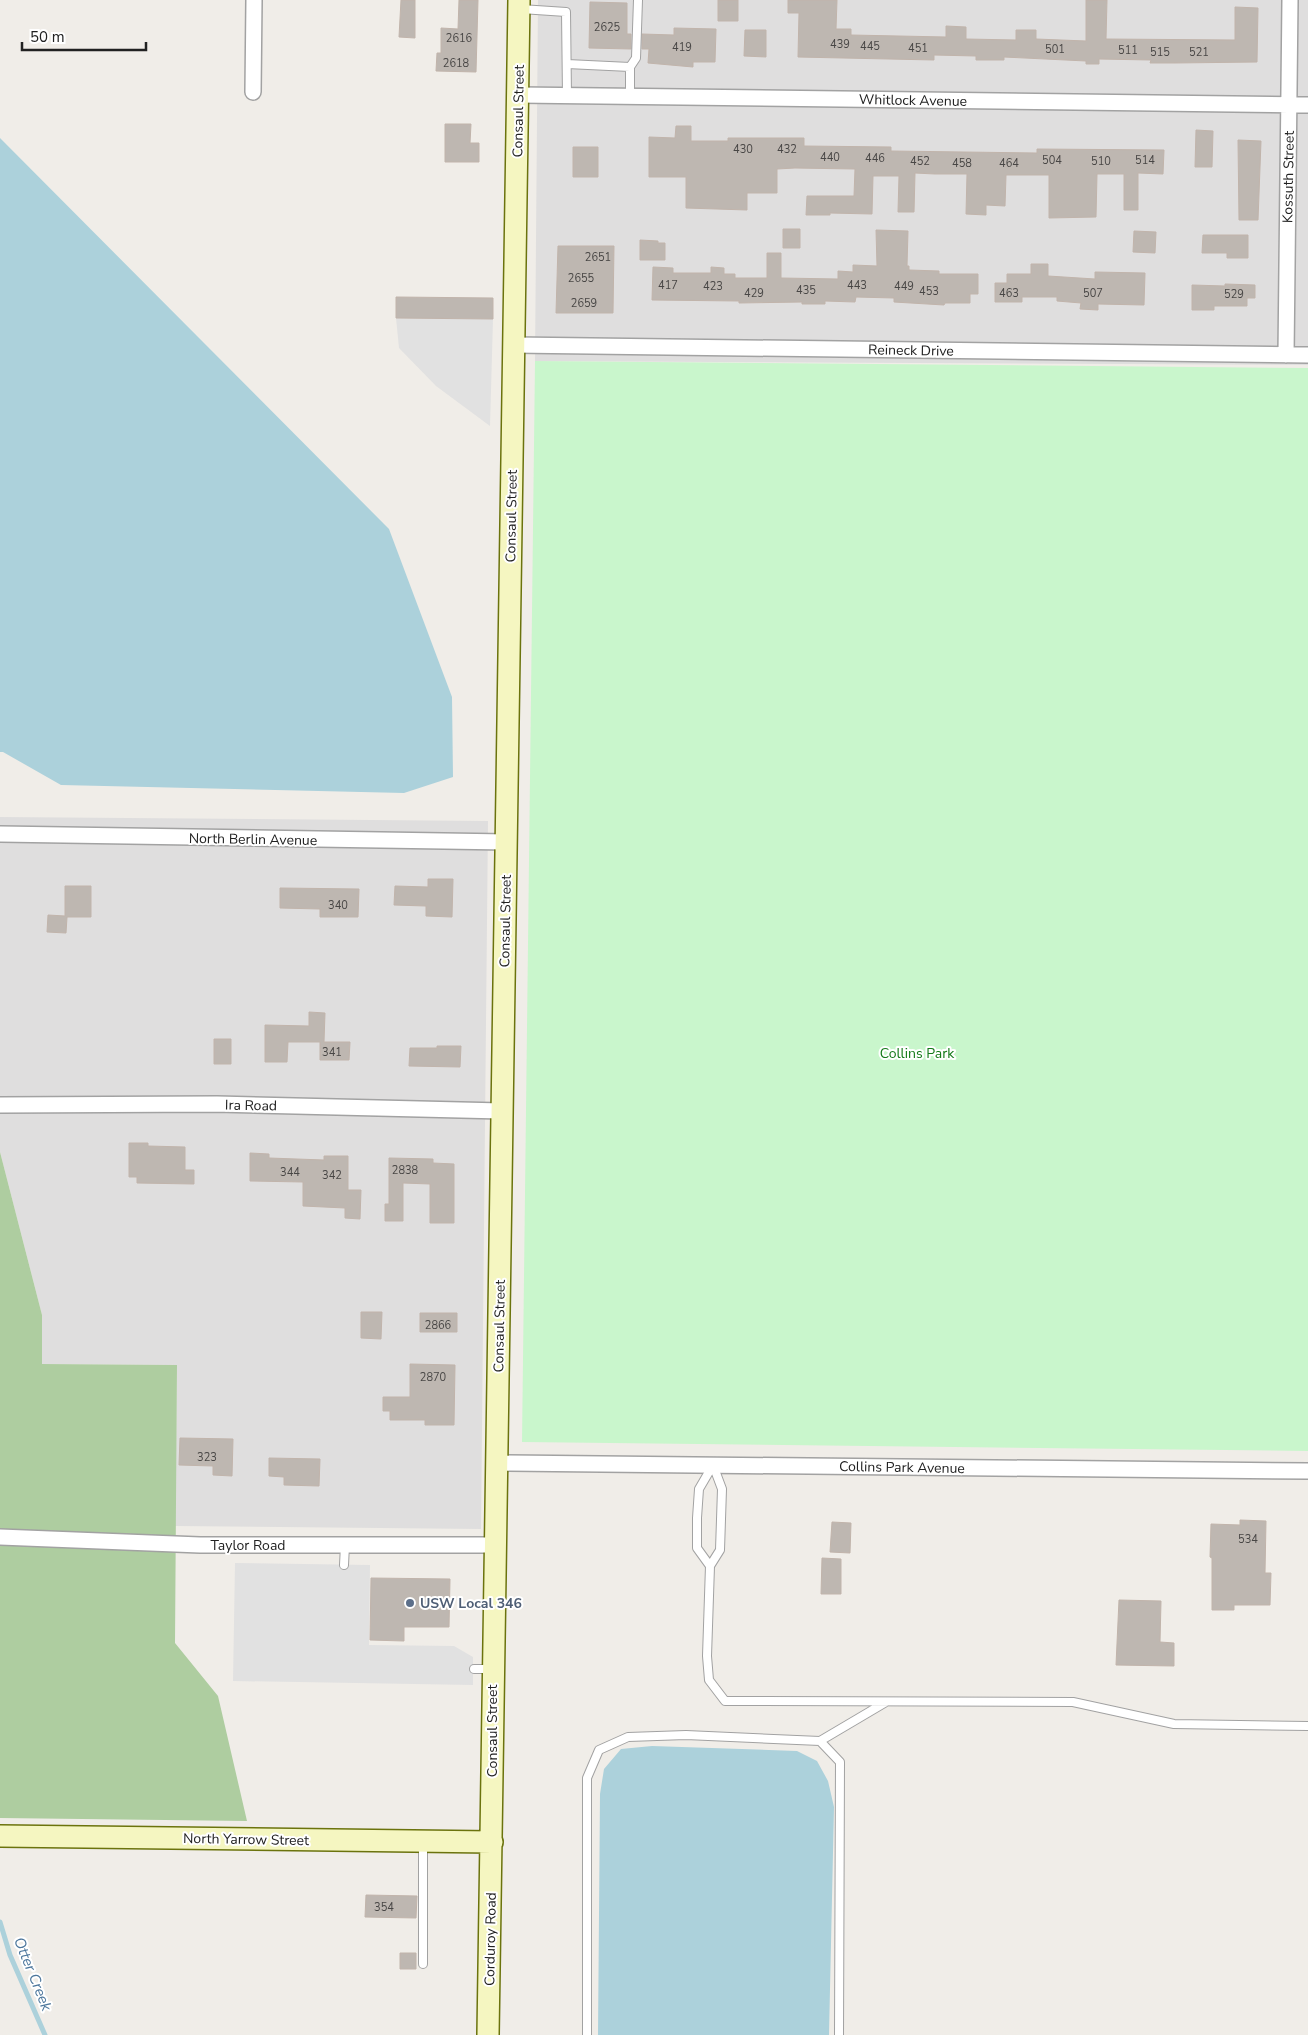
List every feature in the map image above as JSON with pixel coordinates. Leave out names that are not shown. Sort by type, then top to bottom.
[{"type":"street","points":[[253,92],[254,0]]},
{"type":"street","name":"Kossuth Street","points":[[1286,355],[1290,0]]},
{"type":"street","name":"Consaul Street","points":[[492,1842],[483,1669],[495,1545],[519,4]]},
{"type":"street","name":"Whitlock Avenue","points":[[519,95],[1308,105]]},
{"type":"street","name":"Reineck Drive","points":[[514,345],[1308,355]]},
{"type":"street","name":"North Berlin Avenue","points":[[0,834],[507,842]]},
{"type":"street","name":"Ira Road","points":[[0,1104],[217,1104],[502,1111]]},
{"type":"street","name":"Collins Park Avenue","points":[[496,1463],[1308,1471]]},
{"type":"street","name":"Taylor Road","points":[[0,1537],[200,1545],[495,1545]]},
{"type":"street","name":"North Yarrow Street","points":[[0,1836],[492,1842]]},
{"type":"street","name":"Corduroy Road","points":[[488,2035],[492,1842]]},
{"type":"lane","points":[[630,96],[630,67],[636,58],[638,0]]},
{"type":"lane","points":[[519,4],[566,12],[567,96]]},
{"type":"lane","points":[[567,64],[630,67]]},
{"type":"lane","points":[[710,1566],[697,1548],[698,1489],[712,1465]]},
{"type":"lane","points":[[712,1465],[722,1489],[720,1550],[710,1566],[709,1680],[725,1701],[1074,1702],[1174,1724],[1308,1726]]},
{"type":"lane","points":[[344,1565],[345,1545]]},
{"type":"lane","points":[[587,2035],[587,1778],[599,1750],[628,1737],[686,1735],[820,1741],[888,1701]]},
{"type":"lane","points":[[820,1741],[840,1762],[839,2035]]},
{"type":"lane","points":[[423,1841],[423,1964]]},
{"type":"shaded area","points":[[538,0],[1308,0],[1308,365],[535,361]]},
{"type":"shaded area","points":[[396,318],[493,319],[490,426],[436,386],[399,348]]},
{"type":"shaded area","points":[[0,817],[488,821],[481,1529],[175,1526],[177,1365],[42,1364],[42,1315],[0,1152]]},
{"type":"shaded area","points":[[235,1563],[370,1565],[369,1645],[454,1646],[473,1657],[473,1685],[233,1681]]},
{"type":"green space","name":"Collins Park","points":[[535,361],[1308,368],[1308,1451],[522,1442]]},
{"type":"green space","points":[[0,1152],[42,1315],[42,1364],[177,1365],[175,1643],[218,1696],[247,1821],[0,1818]]},
{"type":"water","points":[[0,138],[389,529],[452,697],[453,777],[404,793],[61,785],[0,752]]},
{"type":"water","points":[[652,1746],[797,1751],[817,1761],[828,1781],[834,1807],[829,2035],[598,2035],[600,1794],[604,1769],[621,1749]]},
{"type":"building","points":[[401,0],[415,0],[415,38],[399,37]]},
{"type":"building","points":[[459,0],[478,0],[476,72],[436,71],[437,53],[441,53],[441,28],[458,29]]},
{"type":"building","points":[[718,0],[738,0],[738,21],[718,21]]},
{"type":"building","points":[[788,0],[837,0],[836,29],[851,29],[851,35],[946,37],[946,26],[966,27],[966,39],[1016,40],[1016,30],[1036,30],[1036,39],[1086,41],[1086,0],[1107,0],[1106,39],[1235,40],[1235,7],[1258,8],[1257,62],[1150,63],[1151,60],[1099,59],[1099,64],[1086,64],[1086,61],[1004,57],[1004,60],[976,60],[976,56],[934,55],[934,60],[798,57],[799,13],[788,13]]},
{"type":"building","points":[[590,2],[627,3],[627,34],[631,34],[631,49],[589,48]]},
{"type":"building","points":[[674,28],[716,29],[715,62],[693,62],[693,67],[648,63],[649,49],[642,49],[642,34],[674,35]]},
{"type":"building","points":[[745,30],[766,30],[766,57],[744,56]]},
{"type":"building","points":[[445,124],[471,124],[470,143],[479,143],[479,162],[445,162]]},
{"type":"building","points":[[676,126],[691,126],[691,141],[728,141],[728,138],[804,138],[804,146],[891,147],[891,151],[1037,153],[1037,149],[1164,150],[1163,174],[1138,173],[1138,210],[1124,210],[1124,174],[1097,174],[1096,217],[1049,218],[1049,175],[1006,175],[1005,206],[986,205],[986,215],[966,214],[967,174],[915,173],[914,212],[898,212],[899,176],[873,176],[872,214],[830,213],[830,215],[806,215],[807,196],[854,196],[855,169],[777,169],[777,193],[747,193],[747,210],[686,208],[686,177],[649,177],[649,137],[675,138]]},
{"type":"building","points":[[1196,130],[1213,131],[1212,167],[1195,167]]},
{"type":"building","points":[[1238,140],[1261,141],[1258,220],[1239,220]]},
{"type":"building","points":[[573,147],[598,147],[598,177],[573,177]]},
{"type":"building","points":[[783,229],[800,229],[800,248],[783,248]]},
{"type":"building","points":[[876,230],[908,231],[907,266],[909,266],[909,270],[939,271],[939,274],[978,274],[978,294],[970,294],[970,303],[945,303],[944,305],[894,302],[894,298],[856,297],[855,302],[825,301],[825,304],[652,300],[653,267],[673,268],[673,273],[711,273],[711,267],[724,268],[724,274],[735,274],[735,278],[767,278],[767,253],[781,253],[781,278],[838,279],[838,271],[853,272],[853,265],[877,266]]},
{"type":"building","points":[[1134,231],[1156,232],[1155,253],[1133,252]]},
{"type":"building","points":[[1203,235],[1248,235],[1248,258],[1227,258],[1227,253],[1202,253]]},
{"type":"building","points":[[640,240],[665,243],[665,260],[640,260]]},
{"type":"building","points":[[558,246],[614,246],[613,313],[556,313]]},
{"type":"building","points":[[1031,264],[1048,264],[1048,276],[1095,279],[1095,272],[1145,273],[1144,305],[1098,304],[1098,310],[1080,309],[1081,303],[1057,301],[1057,297],[1022,297],[1022,302],[995,302],[995,283],[1007,283],[1007,274],[1031,274]]},
{"type":"building","points":[[1225,284],[1255,285],[1255,298],[1247,298],[1247,306],[1214,306],[1214,310],[1192,310],[1192,285],[1225,286]]},
{"type":"building","points":[[396,297],[493,298],[493,319],[396,318]]},
{"type":"building","points":[[428,879],[453,879],[452,917],[426,916],[426,906],[394,905],[395,886],[428,887]]},
{"type":"building","points":[[65,886],[91,886],[91,917],[67,917],[66,933],[47,932],[48,915],[65,916]]},
{"type":"building","points":[[280,888],[359,889],[358,917],[320,917],[320,909],[280,908]]},
{"type":"building","points":[[309,1012],[325,1013],[324,1042],[350,1042],[349,1060],[320,1060],[320,1042],[288,1042],[287,1062],[265,1062],[265,1025],[309,1026]]},
{"type":"building","points":[[214,1039],[231,1039],[231,1064],[214,1064]]},
{"type":"building","points":[[437,1046],[461,1046],[460,1067],[409,1066],[410,1048],[437,1048]]},
{"type":"building","points":[[129,1143],[148,1143],[148,1146],[185,1147],[185,1170],[194,1170],[194,1184],[137,1183],[137,1177],[129,1177]]},
{"type":"building","points":[[250,1153],[269,1154],[269,1158],[324,1160],[324,1156],[348,1156],[348,1190],[361,1190],[360,1219],[345,1218],[345,1208],[303,1206],[303,1182],[250,1181]]},
{"type":"building","points":[[389,1158],[433,1159],[433,1163],[454,1164],[454,1223],[430,1223],[430,1184],[403,1183],[403,1221],[385,1221],[385,1204],[389,1204]]},
{"type":"building","points":[[361,1312],[382,1312],[381,1339],[361,1338]]},
{"type":"building","points":[[420,1313],[457,1313],[457,1332],[420,1332]]},
{"type":"building","points":[[410,1364],[455,1365],[454,1425],[425,1425],[425,1420],[390,1420],[390,1411],[383,1411],[383,1397],[410,1397]]},
{"type":"building","points":[[180,1438],[233,1439],[232,1476],[213,1475],[213,1466],[179,1465]]},
{"type":"building","points":[[269,1458],[320,1459],[319,1486],[284,1485],[284,1477],[269,1476]]},
{"type":"building","points":[[1240,1520],[1266,1521],[1265,1573],[1271,1573],[1270,1605],[1234,1605],[1234,1610],[1212,1610],[1211,1524],[1240,1525]]},
{"type":"building","points":[[832,1522],[851,1523],[850,1553],[830,1552]]},
{"type":"building","points":[[822,1558],[841,1559],[841,1594],[821,1594]]},
{"type":"building","name":"USW Local 346","points":[[371,1578],[450,1579],[449,1627],[404,1627],[404,1641],[370,1640]]},
{"type":"building","points":[[1119,1600],[1161,1601],[1160,1642],[1174,1643],[1174,1666],[1116,1665]]},
{"type":"building","points":[[366,1895],[417,1896],[416,1918],[365,1917]]},
{"type":"building","points":[[400,1953],[416,1953],[416,1969],[400,1969]]},
{"type":"waterway","name":"Otter Creek","points":[[0,1922],[10,1955],[45,2035]]},
{"type":"place","name":"USW Local 346","points":[[410,1603]]}]
